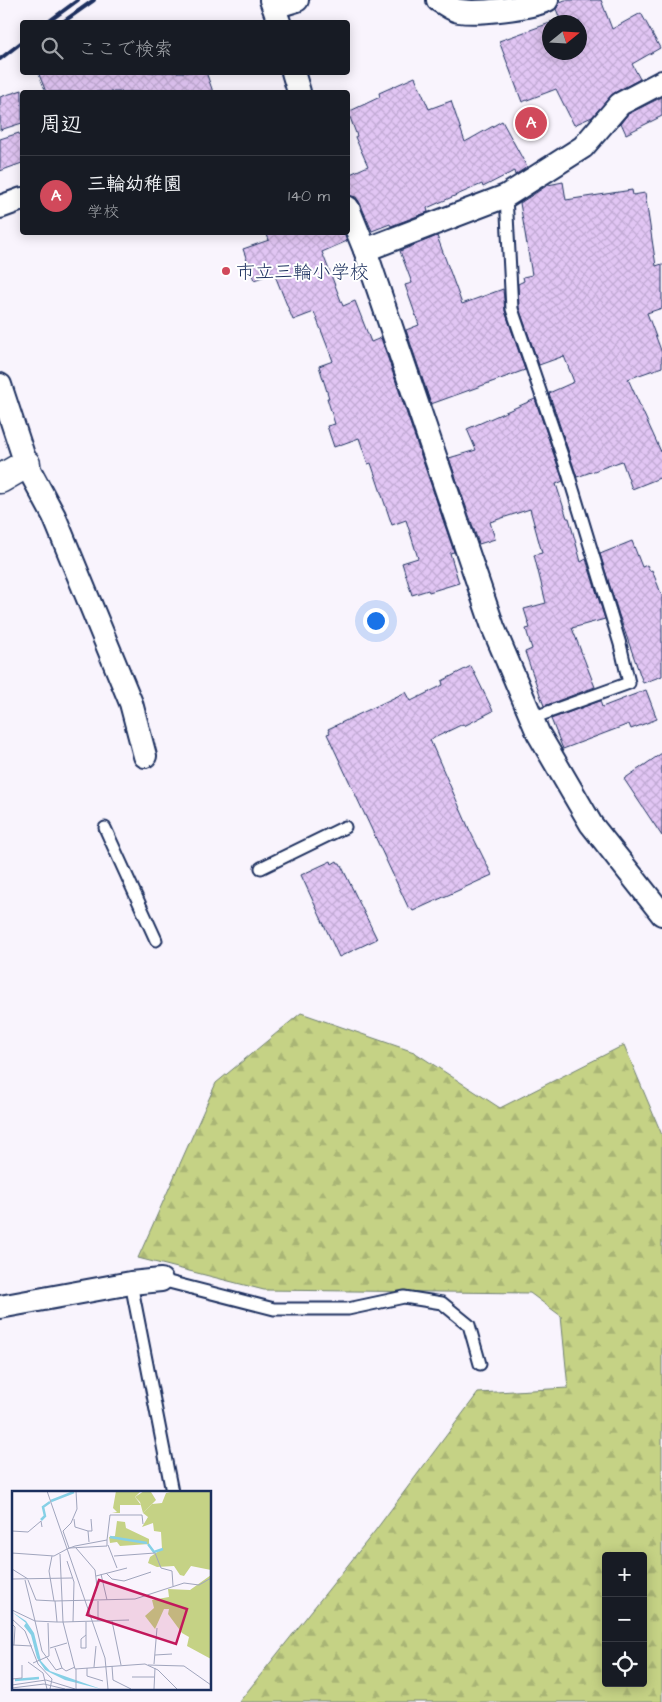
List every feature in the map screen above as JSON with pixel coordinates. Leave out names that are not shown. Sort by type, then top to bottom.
[{"type":"street","points":[[275,10],[297,0]]},
{"type":"street","points":[[438,0],[457,11],[492,10],[536,5],[547,0]]},
{"type":"street","points":[[294,75],[298,90]]},
{"type":"street","points":[[366,250],[506,196],[583,147],[620,104],[662,82]]},
{"type":"street","points":[[0,207],[20,200]]},
{"type":"street","points":[[350,213],[366,250],[493,628],[538,733],[591,824],[662,914]]},
{"type":"street","points":[[0,385],[26,464],[54,516],[127,694],[145,756]]},
{"type":"street","points":[[0,479],[26,464]]},
{"type":"street","points":[[0,1308],[160,1280]]},
{"type":"lane","points":[[506,196],[512,309],[568,472],[620,644],[629,683],[532,718]]},
{"type":"lane","points":[[105,828],[156,940]]},
{"type":"lane","points":[[261,868],[345,828]]},
{"type":"lane","points":[[160,1280],[274,1309],[348,1308],[404,1297],[442,1303],[469,1325],[480,1364]]},
{"type":"lane","points":[[131,1284],[172,1491]]},
{"type":"green space","points":[[301,1013],[414,1052],[500,1108],[624,1045],[662,1135],[662,1702],[239,1702],[375,1531],[478,1393],[568,1388],[561,1316],[530,1293],[264,1290],[138,1258],[216,1083]]},
{"type":"building","points":[[565,0],[601,0],[612,29],[641,13],[660,48],[632,64],[640,79],[614,93],[592,117],[574,125],[556,89],[522,102],[499,41],[542,26],[542,60],[587,60],[587,15],[558,15],[556,9],[560,2]]},
{"type":"building","points":[[39,75],[207,75],[212,90],[45,90]]},
{"type":"building","points":[[415,77],[429,109],[451,101],[465,142],[502,121],[527,167],[515,175],[514,171],[483,187],[482,184],[427,208],[428,212],[372,231],[360,203],[356,197],[350,196],[350,174],[368,166],[355,137],[357,136],[350,117],[350,111],[380,97],[379,93]]},
{"type":"building","points":[[20,91],[20,124],[0,130],[0,97]]},
{"type":"building","points":[[662,97],[662,116],[626,134],[621,123],[628,114]]},
{"type":"building","points":[[19,133],[20,137],[20,164],[0,171],[0,139]]},
{"type":"building","points":[[563,182],[566,200],[632,190],[633,195],[645,193],[656,266],[662,264],[662,308],[647,313],[662,353],[662,367],[628,379],[662,454],[662,477],[632,489],[622,461],[577,477],[549,393],[574,382],[564,356],[539,365],[519,308],[518,284],[524,281],[523,277],[532,275],[520,203],[548,185]]},
{"type":"building","points":[[267,235],[345,235],[347,241],[322,252],[343,306],[355,301],[371,342],[381,338],[454,552],[450,553],[459,583],[412,595],[402,563],[418,558],[406,520],[392,525],[371,463],[368,464],[359,438],[334,447],[327,426],[335,424],[319,366],[333,361],[314,312],[293,320],[274,273],[254,280],[243,249],[269,240]]},
{"type":"building","points":[[437,236],[462,304],[503,289],[505,311],[525,370],[431,404],[406,330],[419,325],[405,285],[412,283],[400,251]]},
{"type":"building","points":[[535,399],[563,481],[556,484],[567,518],[569,518],[581,562],[586,559],[605,619],[572,628],[595,687],[544,706],[525,652],[532,649],[526,629],[530,628],[524,609],[546,603],[534,555],[542,553],[530,509],[490,522],[495,539],[479,544],[449,458],[476,450],[467,429]]},
{"type":"building","points":[[632,541],[642,567],[647,565],[650,571],[652,570],[662,596],[662,676],[643,683],[600,554]]},
{"type":"building","points":[[471,666],[493,711],[430,740],[470,831],[492,875],[413,911],[411,908],[409,909],[327,734],[330,733],[328,729],[406,692],[411,701],[443,685],[442,681]]},
{"type":"building","points":[[646,690],[657,719],[631,729],[629,724],[563,749],[551,719],[600,701],[602,707]]},
{"type":"building","points":[[662,753],[662,836],[624,779]]},
{"type":"building","points":[[331,861],[332,864],[337,861],[340,863],[377,939],[339,957],[301,875]]},
{"type":"railway","points":[[51,20],[78,0]]},
{"type":"railway","points":[[66,20],[94,0]]},
{"type":"railway","points":[[0,59],[20,44]]},
{"type":"place","name":"三輪幼稚園","points":[[531,123]]},
{"type":"place","name":"市立三輪小学校","points":[[226,271]]}]
